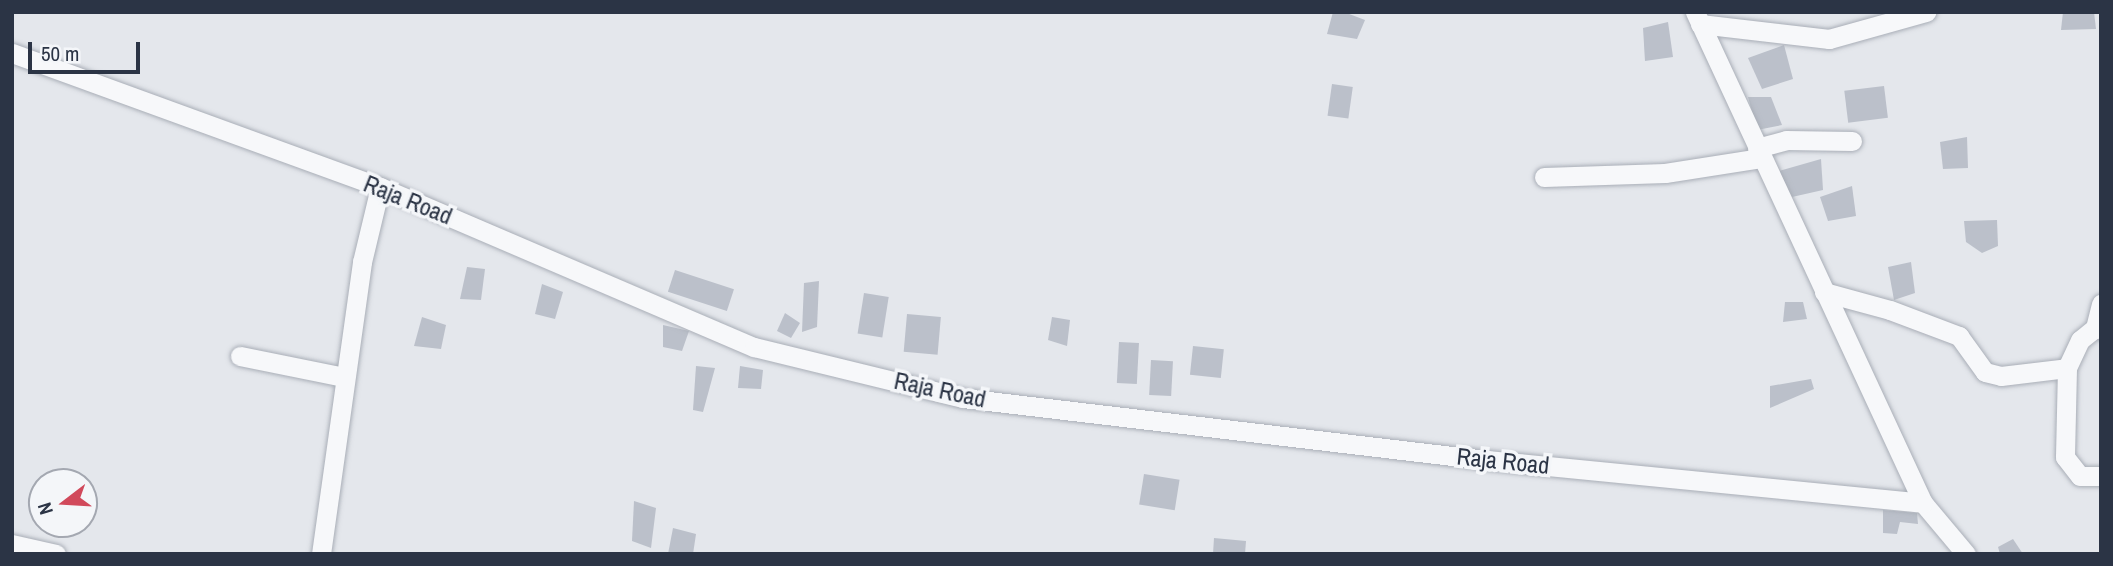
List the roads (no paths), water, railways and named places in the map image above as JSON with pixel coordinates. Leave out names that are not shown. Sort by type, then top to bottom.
[{"type":"street","points":[[1698,18],[1829,39],[1877,20],[1926,12]]},
{"type":"street","points":[[1698,18],[1923,503],[1966,554]]},
{"type":"street","name":"Raja Road","points":[[12,53],[380,187],[754,347],[964,398],[1486,460],[1923,503]]},
{"type":"street","points":[[1544,177],[1665,173],[1759,153],[1786,140],[1852,141]]},
{"type":"street","points":[[321,554],[362,261],[380,187]]},
{"type":"street","points":[[1824,292],[1890,310],[1959,336],[1985,372],[2001,376],[2067,368]]},
{"type":"street","points":[[2101,304],[2098,328],[2080,340],[2067,368],[2065,457],[2081,476],[2101,476]]},
{"type":"street","points":[[240,356],[344,377]]},
{"type":"street","points":[[12,544],[48,553]]}]
